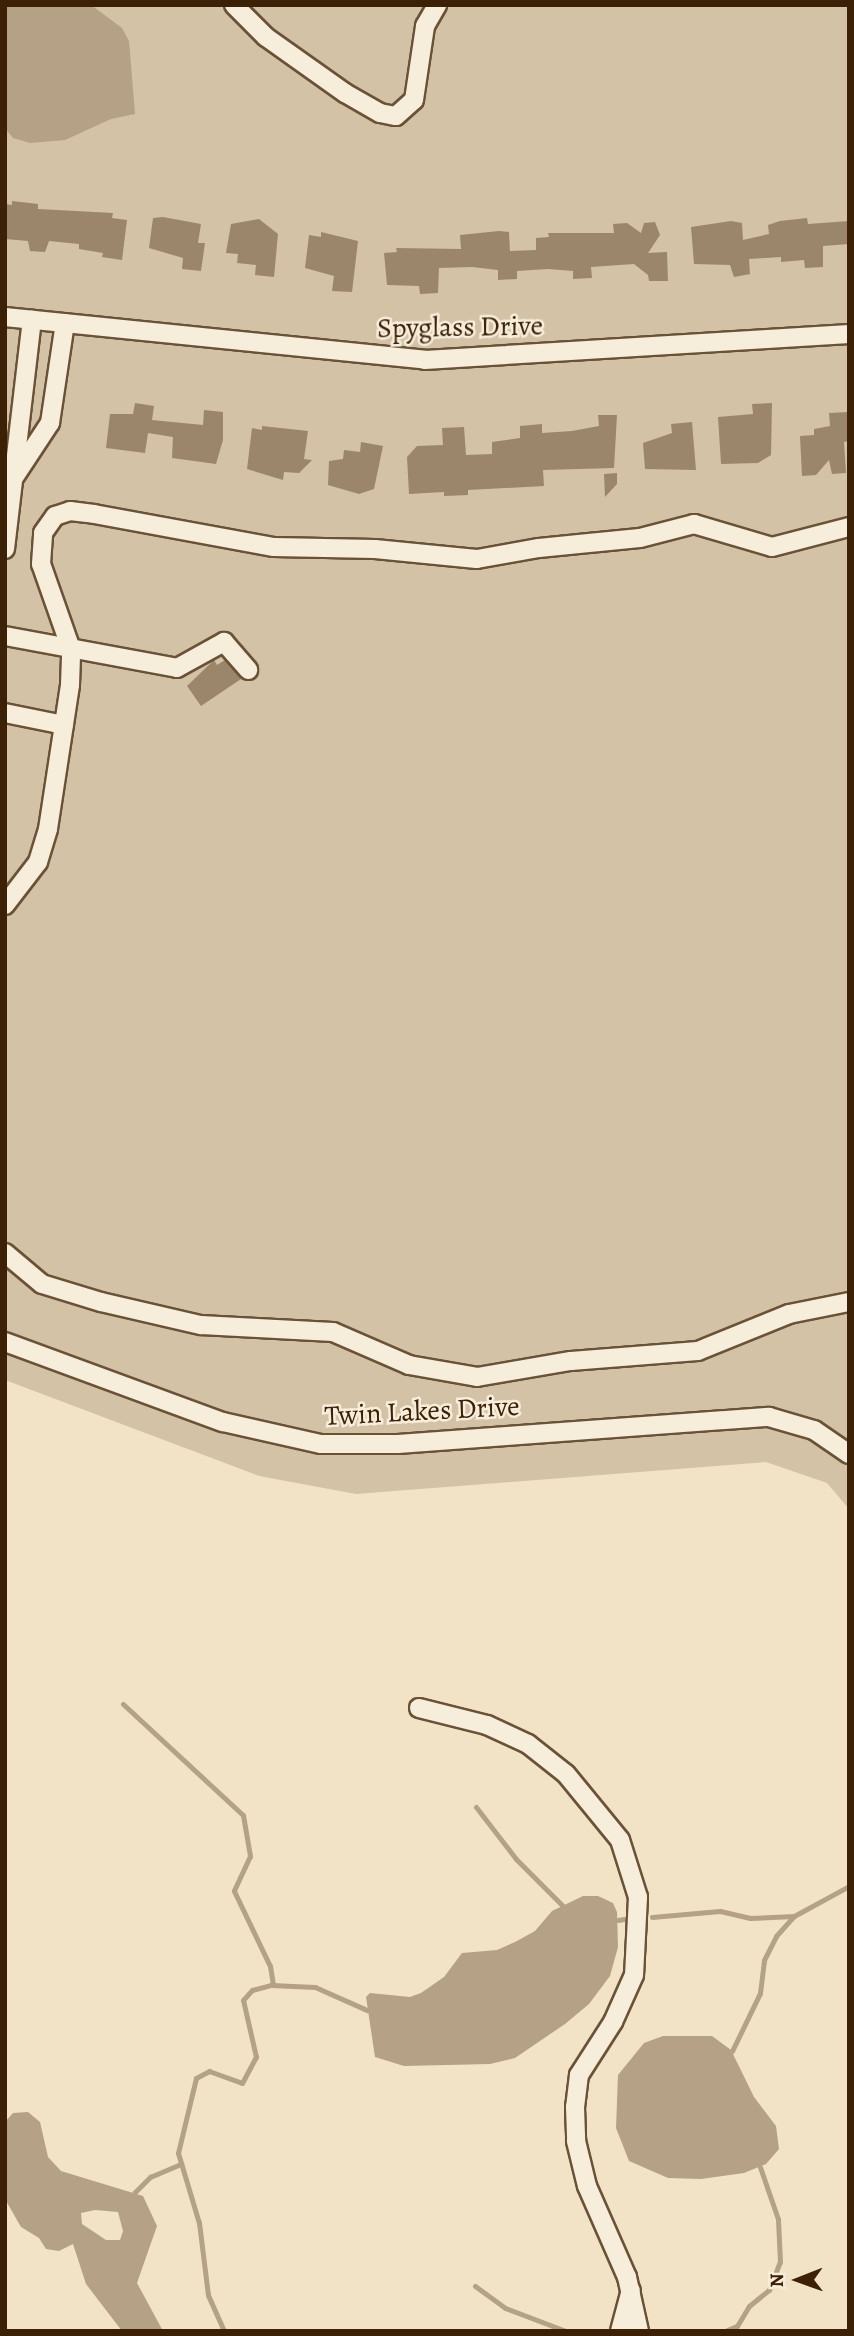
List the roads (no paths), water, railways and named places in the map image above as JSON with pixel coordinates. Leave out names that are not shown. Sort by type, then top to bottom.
[{"type":"street","points":[[234,5],[266,37],[351,97],[396,116],[409,108],[416,94],[425,26],[438,5]]},
{"type":"street","name":"Spyglass Drive","points":[[5,317],[425,360],[849,334]]},
{"type":"street","points":[[5,549],[32,320]]},
{"type":"street","points":[[13,479],[50,423],[65,323]]},
{"type":"street","points":[[5,905],[38,862],[65,720],[71,649],[41,555],[49,522],[70,511],[147,527],[189,528],[274,547],[375,549],[477,559],[539,548],[640,538],[685,525],[710,527],[772,547],[849,527]]},
{"type":"street","points":[[5,636],[177,668],[224,642],[248,670]]},
{"type":"street","points":[[5,713],[65,720]]},
{"type":"street","points":[[5,1253],[42,1284],[101,1303],[201,1325],[333,1332],[409,1365],[477,1377],[560,1362],[698,1351],[789,1314],[849,1302]]},
{"type":"street","name":"Twin Lakes Drive","points":[[5,1342],[223,1422],[321,1444],[398,1444],[769,1416],[814,1430],[849,1454]]},
{"type":"street","points":[[419,1708],[487,1725],[528,1744],[566,1774],[621,1840],[638,1897],[634,1976],[613,2022],[579,2075],[575,2107],[576,2141],[587,2186],[631,2289],[639,2331]]},
{"type":"street","points":[[620,2331],[631,2289]]},
{"type":"waterway","points":[[123,1704],[243,1815],[250,1856],[234,1891],[270,1966],[273,1985]]},
{"type":"waterway","points":[[476,1807],[516,1859],[563,1906]]},
{"type":"waterway","points":[[732,2051],[760,1993],[764,1960],[776,1936],[794,1916],[849,1886]]},
{"type":"waterway","points":[[652,1917],[720,1911],[750,1918],[794,1916]]},
{"type":"waterway","points":[[618,1920],[624,1919]]},
{"type":"waterway","points":[[224,2331],[208,2295],[199,2223],[178,2153],[196,2078],[209,2071],[242,2083],[256,2057],[243,2000],[252,1990],[271,1985],[315,1987],[367,2010]]},
{"type":"waterway","points":[[134,2193],[150,2177],[181,2164]]},
{"type":"waterway","points":[[725,2331],[737,2326],[749,2306],[769,2290],[780,2262],[778,2219],[760,2167]]},
{"type":"waterway","points":[[475,2286],[505,2308],[566,2331]]},
{"type":"waterway","points":[[655,2331],[690,2331]]}]
